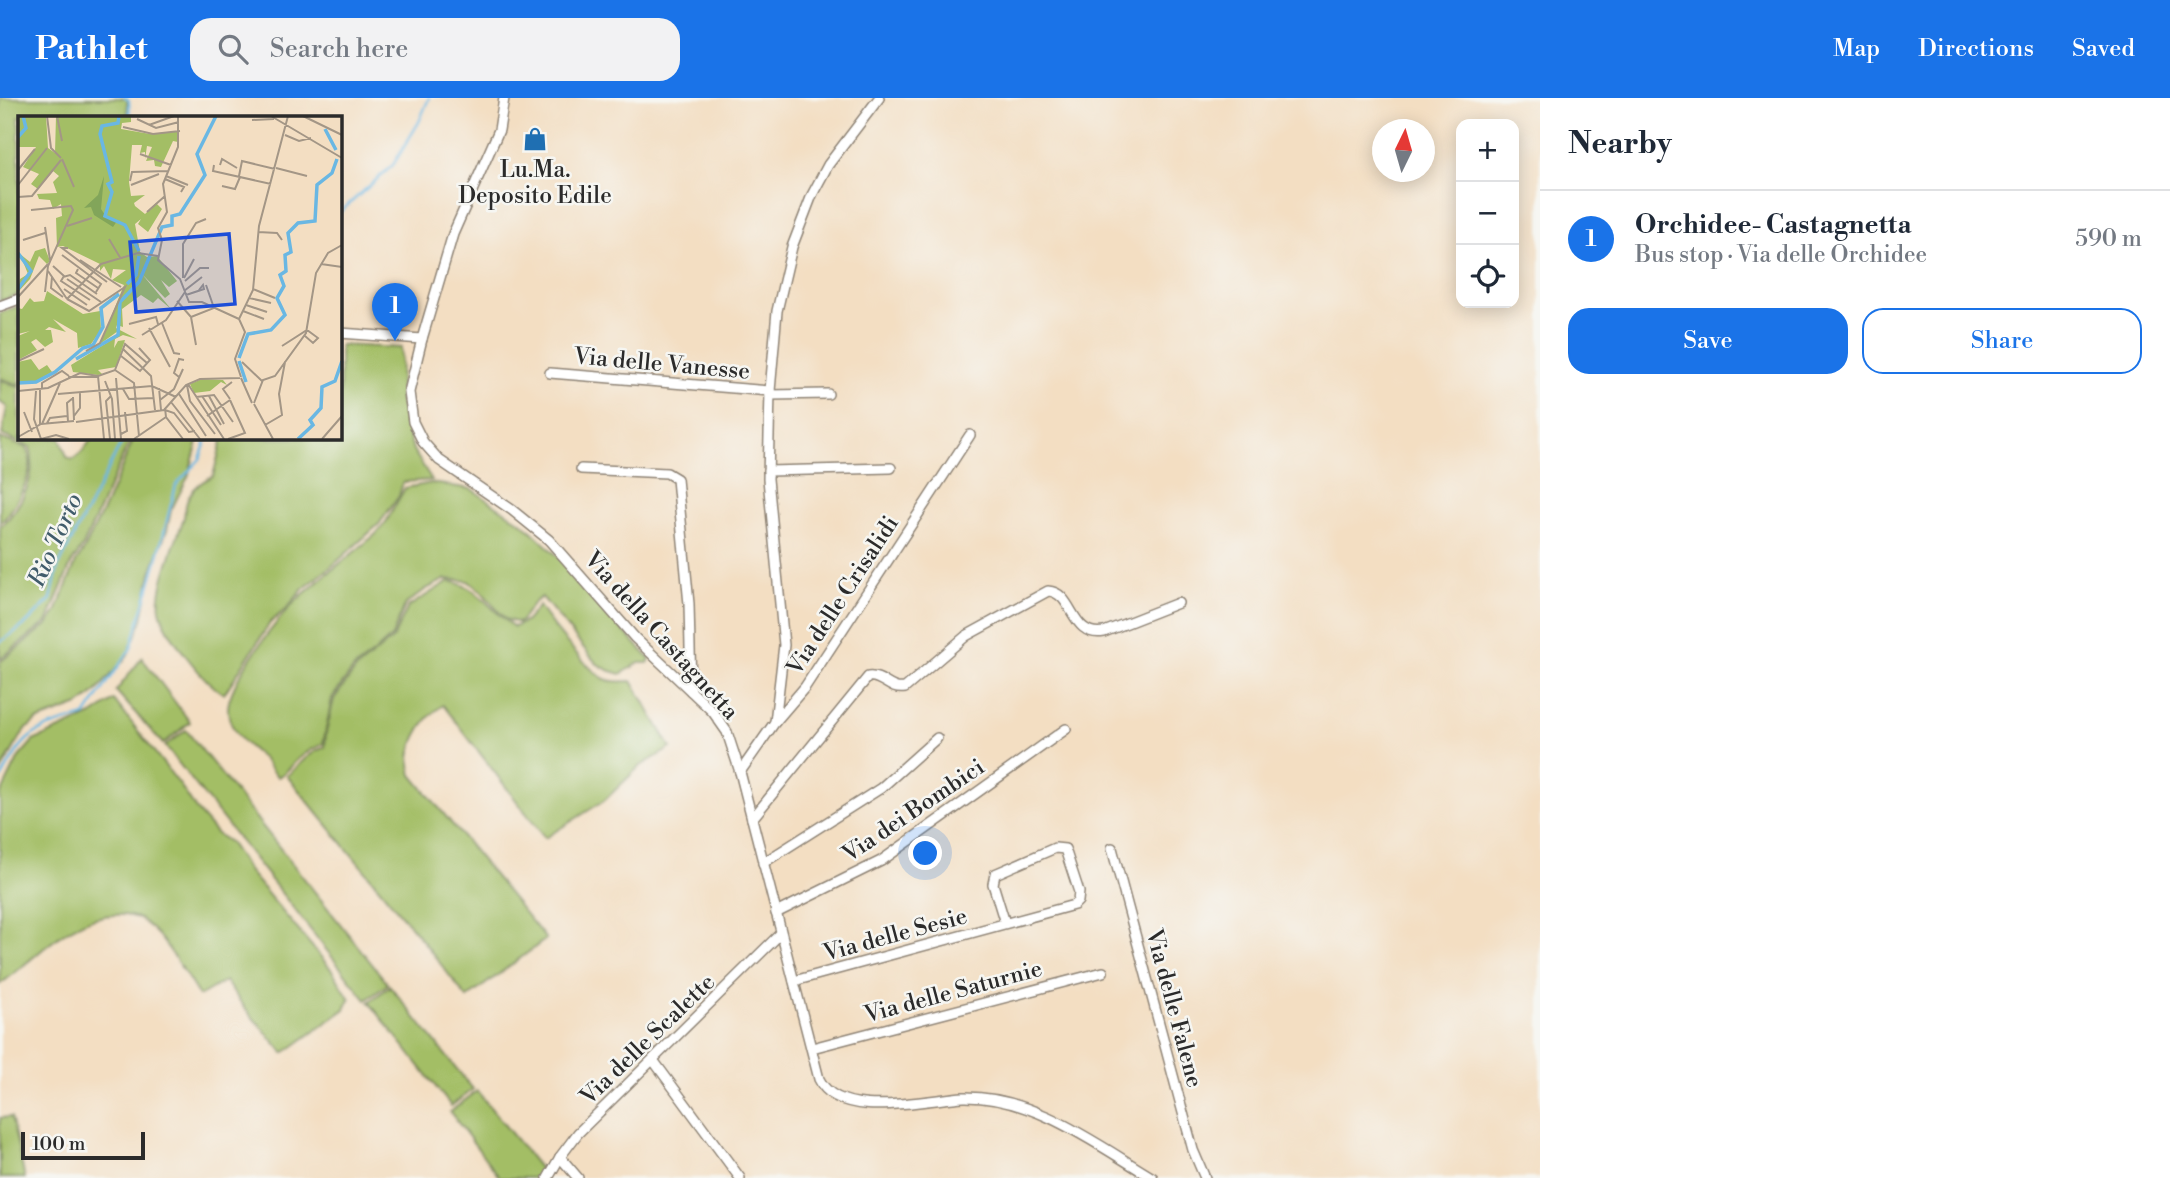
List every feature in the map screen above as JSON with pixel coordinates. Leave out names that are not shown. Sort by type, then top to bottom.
[{"type":"street","name":"Via della Castagnetta","points":[[503,98],[499,130],[453,234],[412,376],[409,401],[415,428],[426,446],[446,466],[512,510],[549,540],[635,638],[713,712],[725,729],[740,772],[780,934],[823,1087],[849,1103],[874,1105],[974,1097],[1009,1102],[1060,1124],[1153,1178]]},
{"type":"street","points":[[775,722],[784,641],[768,471],[770,393],[777,311],[799,227],[824,172],[879,98]]},
{"type":"street","points":[[0,306],[18,299]]},
{"type":"street","points":[[341,333],[422,339]]},
{"type":"street","name":"Via delle Vanesse","points":[[550,373],[770,393],[828,394]]},
{"type":"street","name":"Via delle Crisalidi","points":[[740,772],[775,722],[805,687],[970,435]]},
{"type":"street","points":[[768,471],[891,468]]},
{"type":"street","points":[[581,469],[667,473],[677,479],[689,604],[691,691]]},
{"type":"street","points":[[752,820],[868,677],[877,677],[894,688],[905,688],[966,636],[1048,591],[1058,594],[1084,629],[1095,633],[1104,632],[1178,603]]},
{"type":"street","name":"Via dei Bombici","points":[[776,913],[881,861],[1066,729]]},
{"type":"street","points":[[762,863],[881,788],[937,738]]},
{"type":"street","name":"Via delle Sesie","points":[[794,981],[1072,906],[1078,901],[1079,892],[1065,849],[1055,848],[1002,869],[993,876],[1005,923]]},
{"type":"street","name":"Via delle Falene","points":[[1112,848],[1193,1150],[1205,1178]]},
{"type":"street","name":"Via delle Scalette","points":[[548,1178],[578,1133],[780,934]]},
{"type":"street","name":"Via delle Saturnie","points":[[813,1048],[1102,972]]},
{"type":"street","points":[[653,1059],[740,1178]]},
{"type":"street","points":[[560,1157],[578,1178]]},
{"type":"green space","points":[[0,98],[127,98],[128,116],[18,116],[18,294],[0,301]]},
{"type":"green space","points":[[18,306],[18,385],[0,378],[0,313]]},
{"type":"green space","points":[[341,345],[401,348],[400,401],[413,450],[432,480],[403,482],[399,496],[379,524],[303,589],[270,623],[224,694],[206,679],[186,656],[169,631],[160,610],[161,589],[187,501],[191,492],[213,476],[221,439],[341,439]]},
{"type":"green space","points":[[0,380],[18,387],[18,439],[60,439],[67,457],[73,460],[91,439],[131,439],[83,546],[71,564],[47,622],[0,659],[0,527],[21,501],[30,480],[32,458],[30,447],[2,435],[7,407],[0,402]]},
{"type":"green space","points":[[0,438],[27,448],[30,467],[21,494],[0,523]]},
{"type":"green space","points":[[134,439],[199,439],[188,477],[171,510],[167,530],[151,572],[142,619],[127,657],[95,693],[79,705],[36,721],[24,731],[0,772],[0,662],[48,624],[106,504]]},
{"type":"green space","points":[[432,483],[471,489],[524,524],[568,566],[650,659],[648,663],[639,663],[621,674],[608,670],[596,663],[542,597],[531,606],[519,623],[505,619],[482,592],[468,581],[446,579],[426,589],[405,605],[392,636],[354,668],[332,698],[323,744],[308,751],[278,777],[240,737],[229,719],[230,699],[235,685],[278,620],[307,591],[376,534],[405,488]]},
{"type":"green space","points":[[449,581],[469,588],[514,627],[525,622],[539,606],[570,646],[598,675],[611,681],[632,681],[671,748],[639,767],[605,800],[545,838],[443,705],[428,718],[413,745],[410,765],[412,775],[546,939],[467,998],[287,776],[309,756],[325,747],[334,699],[356,669],[393,638],[408,607]]},
{"type":"green space","points":[[142,658],[190,722],[163,744],[116,691]]},
{"type":"green space","points":[[114,700],[197,811],[217,834],[229,842],[249,872],[332,970],[350,999],[345,1009],[284,1053],[225,981],[199,996],[160,937],[142,920],[132,916],[105,916],[72,928],[0,984],[0,796],[19,757],[33,741],[92,715]]},
{"type":"green space","points":[[186,730],[388,984],[366,1000],[165,746]]},
{"type":"green space","points":[[390,986],[473,1089],[451,1106],[369,1002]]},
{"type":"green space","points":[[477,1091],[541,1170],[537,1178],[500,1178],[450,1112]]},
{"type":"green space","points":[[11,1117],[25,1178],[0,1178],[0,1118]]},
{"type":"waterway","name":"Rio Torto","points":[[125,98],[129,100],[130,116]]},
{"type":"waterway","points":[[341,211],[393,165],[419,122],[429,98]]},
{"type":"waterway","name":"Rio Torto","points":[[0,642],[26,624],[51,599],[58,567],[123,439]]},
{"type":"waterway","points":[[0,781],[17,752],[32,735],[53,725],[85,716],[131,648],[176,485],[200,459],[207,439]]},
{"type":"place","name":"Lu.Ma. Deposito Edile","points":[[535,139]]},
{"type":"place","name":"Orchidee- Castagnetta","points":[[395,341]]}]
